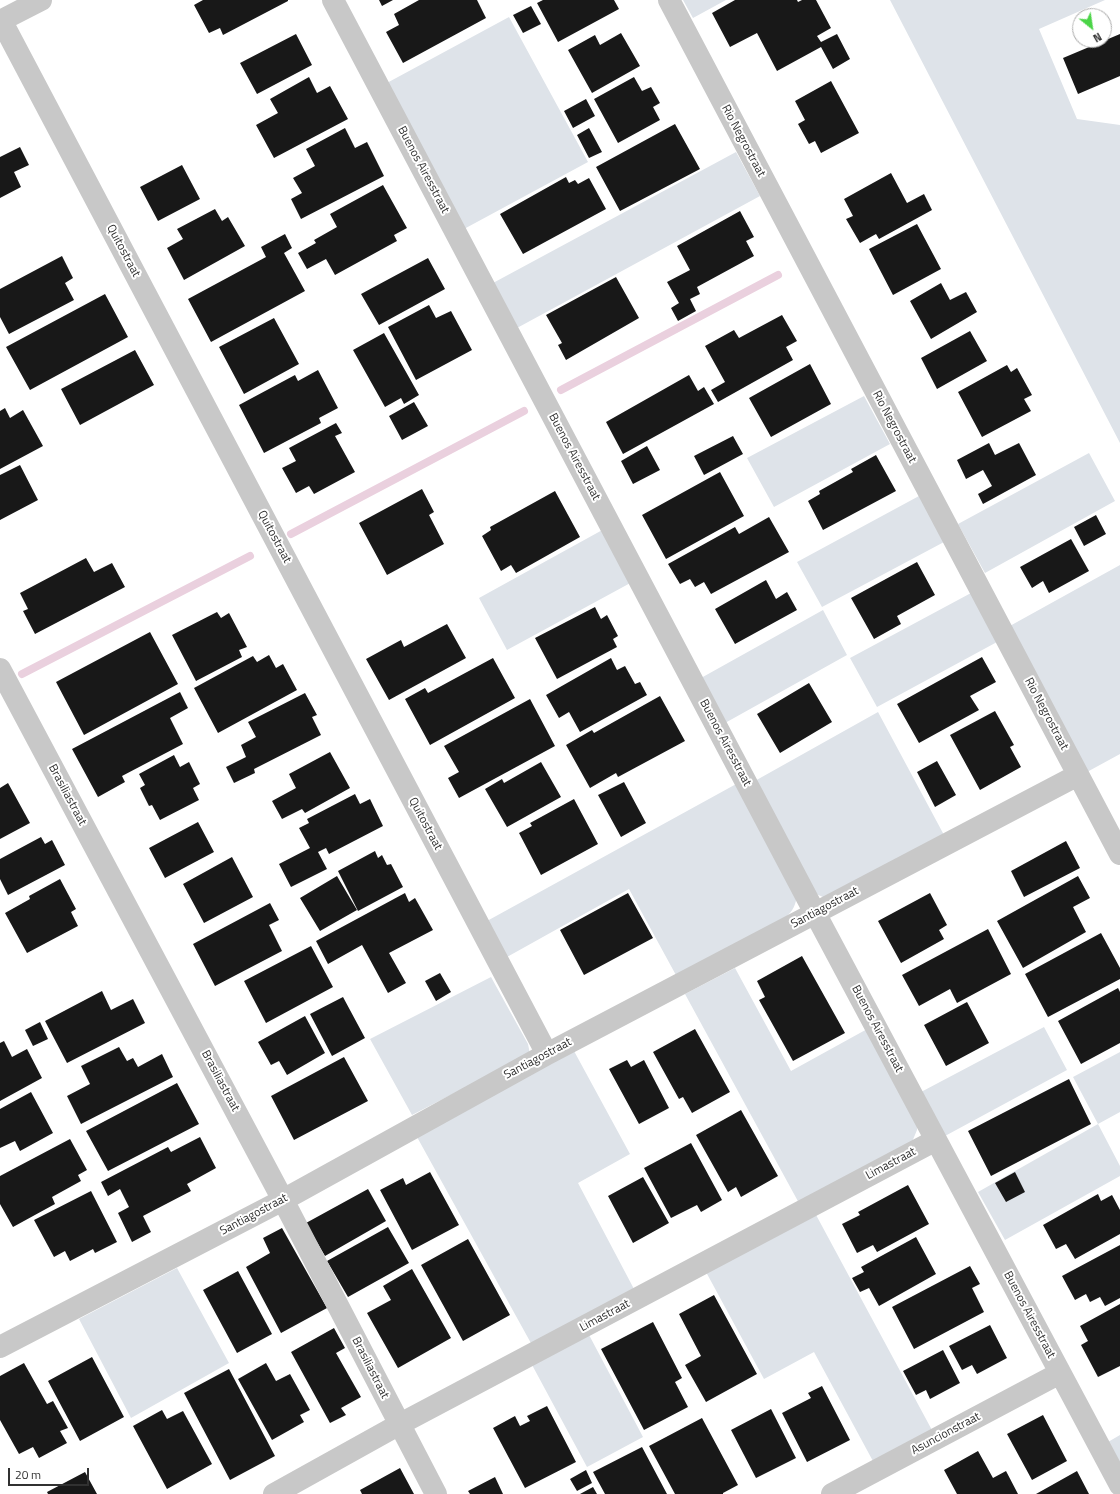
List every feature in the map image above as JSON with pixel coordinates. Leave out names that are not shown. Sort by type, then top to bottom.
[{"type":"street","points":[[0,20],[41,0]]},
{"type":"street","name":"Buenos Airesstraat","points":[[333,0],[815,913],[1120,1485]]},
{"type":"street","name":"Rio Negrostraat","points":[[669,0],[1120,854]]},
{"type":"street","name":"Quitostraat","points":[[0,20],[547,1054]]},
{"type":"street","name":"Brasiliastraat","points":[[0,669],[283,1200],[436,1494]]},
{"type":"street","name":"Santiagostraat","points":[[3,1338],[283,1200],[547,1054],[1078,775]]},
{"type":"street","name":"Limastraat","points":[[274,1494],[400,1424],[936,1140]]},
{"type":"street","name":"Asuncionstraat","points":[[832,1494],[1060,1373]]},
{"type":"shaded area","points":[[683,0],[726,0],[693,18]]},
{"type":"shaded area","points":[[890,0],[1105,0],[1087,8],[1072,8],[1072,14],[1039,29],[1077,119],[1120,125],[1120,443]]},
{"type":"shaded area","points":[[509,17],[588,162],[464,229],[385,84]]},
{"type":"shaded area","points":[[736,152],[760,196],[517,328],[493,283]]},
{"type":"shaded area","points":[[864,396],[890,444],[774,507],[747,458]]},
{"type":"shaded area","points":[[1089,453],[1115,501],[985,573],[958,524]]},
{"type":"shaded area","points":[[919,496],[944,542],[822,607],[797,562]]},
{"type":"shaded area","points":[[606,528],[634,581],[507,650],[479,598]]},
{"type":"shaded area","points":[[1120,565],[1120,754],[1087,772],[1008,627]]},
{"type":"shaded area","points":[[971,593],[997,642],[877,707],[850,658]]},
{"type":"shaded area","points":[[823,610],[847,655],[725,723],[701,678]]},
{"type":"shaded area","points":[[878,712],[944,835],[825,898],[812,892],[753,782]]},
{"type":"shaded area","points":[[738,783],[797,894],[794,908],[785,918],[677,977],[629,889],[507,957],[487,921]]},
{"type":"shaded area","points":[[735,968],[791,1071],[869,1028],[918,1116],[917,1130],[912,1142],[800,1205],[685,994]]},
{"type":"shaded area","points":[[491,977],[528,1044],[530,1054],[412,1115],[370,1039]]},
{"type":"shaded area","points":[[1044,1027],[1067,1070],[945,1136],[921,1092]]},
{"type":"shaded area","points":[[574,1051],[630,1154],[578,1183],[634,1289],[532,1345],[417,1137]]},
{"type":"shaded area","points":[[1120,1052],[1120,1112],[1098,1124],[1073,1077]]},
{"type":"shaded area","points":[[1098,1124],[1120,1166],[1120,1176],[1005,1240],[978,1192]]},
{"type":"shaded area","points":[[815,1213],[933,1432],[874,1463],[814,1352],[764,1379],[706,1272]]},
{"type":"shaded area","points":[[177,1268],[229,1363],[131,1418],[79,1319]]},
{"type":"shaded area","points":[[588,1333],[643,1437],[587,1467],[531,1363]]},
{"type":"shaded area","points":[[1120,1435],[1120,1464],[1108,1442]]},
{"type":"building","points":[[203,0],[288,1],[223,35],[220,28],[209,33],[194,5]]},
{"type":"building","points":[[379,0],[393,0],[382,6]]},
{"type":"building","points":[[419,0],[477,0],[486,18],[403,63],[386,32],[399,25],[394,14]]},
{"type":"building","points":[[543,0],[614,0],[619,9],[558,42],[537,3]]},
{"type":"building","points":[[735,0],[797,0],[798,2],[802,0],[816,0],[831,28],[817,36],[821,42],[837,34],[850,59],[833,69],[821,47],[777,71],[757,33],[730,47],[712,13]]},
{"type":"building","points":[[531,6],[541,24],[523,33],[513,15]]},
{"type":"building","points":[[621,33],[640,66],[592,93],[568,50],[595,35],[600,45]]},
{"type":"building","points":[[296,34],[312,65],[257,94],[240,63]]},
{"type":"building","points":[[1120,34],[1120,76],[1078,94],[1063,58],[1087,48],[1112,48],[1112,37]]},
{"type":"building","points":[[309,77],[317,93],[330,86],[348,119],[274,158],[256,125],[278,113],[270,99]]},
{"type":"building","points":[[634,77],[642,91],[651,87],[660,103],[653,107],[660,120],[618,143],[594,99]]},
{"type":"building","points":[[831,81],[859,133],[821,153],[815,141],[809,144],[798,124],[805,120],[795,101]]},
{"type":"building","points":[[586,99],[595,116],[573,128],[564,111]]},
{"type":"building","points":[[675,124],[700,169],[620,211],[596,167]]},
{"type":"building","points":[[345,128],[355,148],[367,142],[384,176],[301,219],[291,199],[302,193],[293,178],[315,166],[306,149]]},
{"type":"building","points":[[589,128],[602,152],[589,158],[577,135]]},
{"type":"building","points":[[20,147],[29,165],[14,172],[21,187],[0,198],[0,157]]},
{"type":"building","points":[[182,165],[200,199],[158,221],[140,187]]},
{"type":"building","points":[[891,173],[907,203],[924,194],[932,210],[879,239],[876,234],[860,243],[846,219],[853,216],[844,199]]},
{"type":"building","points":[[566,177],[569,183],[575,180],[578,184],[589,178],[606,209],[523,254],[500,214]]},
{"type":"building","points":[[383,185],[407,228],[394,235],[397,241],[335,275],[326,259],[307,269],[298,253],[316,243],[314,240],[337,227],[330,214]]},
{"type":"building","points":[[215,209],[222,221],[228,217],[245,246],[184,280],[167,248],[183,239],[177,229]]},
{"type":"building","points":[[740,211],[754,237],[746,241],[754,256],[697,287],[700,294],[690,299],[696,311],[678,321],[671,308],[679,303],[667,282],[690,270],[677,246]]},
{"type":"building","points":[[917,224],[941,269],[893,295],[869,249]]},
{"type":"building","points":[[285,234],[292,248],[284,253],[305,291],[211,342],[188,299],[266,257],[261,247]]},
{"type":"building","points":[[62,256],[73,278],[65,283],[74,300],[9,334],[0,317],[0,289]]},
{"type":"building","points":[[428,258],[445,289],[379,325],[361,294]]},
{"type":"building","points":[[616,277],[639,318],[566,360],[558,345],[562,343],[546,315]]},
{"type":"building","points":[[941,283],[950,300],[966,292],[977,312],[931,339],[910,301]]},
{"type":"building","points":[[105,294],[128,337],[30,390],[6,347]]},
{"type":"building","points":[[429,305],[436,318],[451,311],[472,350],[416,380],[388,327]]},
{"type":"building","points":[[782,315],[797,341],[786,347],[793,360],[718,402],[711,390],[725,382],[705,346],[734,330],[739,338]]},
{"type":"building","points":[[274,318],[299,364],[244,394],[219,347]]},
{"type":"building","points":[[970,331],[987,361],[937,389],[921,358]]},
{"type":"building","points":[[384,333],[419,395],[404,404],[401,398],[385,407],[353,350]]},
{"type":"building","points":[[135,350],[154,385],[80,425],[61,389]]},
{"type":"building","points":[[810,364],[831,404],[771,437],[749,398]]},
{"type":"building","points":[[1007,365],[1011,372],[1017,368],[1032,395],[1024,399],[1031,411],[982,437],[958,392]]},
{"type":"building","points":[[318,370],[338,408],[319,418],[321,423],[264,453],[239,405],[295,375],[298,381]]},
{"type":"building","points":[[689,375],[698,391],[704,387],[714,404],[623,454],[606,422]]},
{"type":"building","points":[[414,402],[428,426],[402,440],[389,416]]},
{"type":"building","points":[[5,408],[10,418],[23,410],[43,446],[0,469],[0,411]]},
{"type":"building","points":[[336,423],[342,433],[335,436],[355,472],[314,494],[309,486],[296,493],[282,468],[296,461],[289,448]]},
{"type":"building","points":[[733,436],[743,454],[704,475],[694,456]]},
{"type":"building","points":[[989,443],[995,455],[1019,443],[1036,475],[983,504],[978,494],[992,486],[983,470],[966,479],[957,460]]},
{"type":"building","points":[[647,446],[660,470],[633,484],[621,461]]},
{"type":"building","points":[[876,455],[896,491],[823,530],[808,501],[820,494],[819,491],[853,472],[851,469]]},
{"type":"building","points":[[20,465],[38,500],[0,520],[0,475]]},
{"type":"building","points":[[720,472],[744,516],[666,559],[642,515]]},
{"type":"building","points":[[422,489],[434,512],[429,515],[444,544],[387,575],[359,523]]},
{"type":"building","points":[[555,491],[580,537],[516,573],[511,565],[501,571],[482,536],[491,530],[490,527]]},
{"type":"building","points":[[1096,515],[1106,534],[1084,546],[1074,527]]},
{"type":"building","points":[[769,517],[789,552],[711,594],[704,582],[695,587],[690,579],[680,584],[668,564],[735,527],[739,534]]},
{"type":"building","points":[[1071,539],[1089,571],[1049,593],[1043,581],[1032,588],[1020,567]]},
{"type":"building","points":[[86,558],[94,572],[112,563],[125,587],[35,634],[23,611],[28,609],[20,593]]},
{"type":"building","points":[[917,562],[935,595],[897,616],[901,624],[874,639],[851,598]]},
{"type":"building","points":[[766,580],[776,599],[787,592],[797,610],[735,644],[715,609]]},
{"type":"building","points":[[595,607],[601,619],[607,615],[618,636],[613,639],[617,647],[557,679],[535,638]]},
{"type":"building","points":[[217,612],[221,618],[229,613],[247,647],[239,650],[242,657],[196,681],[172,635]]},
{"type":"building","points":[[447,624],[466,658],[389,700],[366,659],[401,640],[404,647]]},
{"type":"building","points":[[150,632],[178,684],[84,735],[56,682]]},
{"type":"building","points":[[269,655],[276,668],[283,664],[297,690],[218,733],[194,688],[253,656],[257,662]]},
{"type":"building","points":[[982,657],[996,682],[970,696],[979,710],[919,743],[897,704]]},
{"type":"building","points":[[493,658],[515,698],[430,745],[405,699],[425,688],[428,693]]},
{"type":"building","points":[[611,658],[617,670],[625,666],[635,684],[640,682],[647,695],[580,732],[569,712],[559,718],[546,695]]},
{"type":"building","points":[[809,683],[832,722],[780,753],[757,714]]},
{"type":"building","points":[[180,692],[188,708],[170,718],[183,744],[122,776],[125,782],[98,797],[72,749]]},
{"type":"building","points":[[305,693],[317,715],[312,717],[321,735],[254,769],[255,773],[234,783],[226,767],[246,757],[241,745],[256,737],[248,722]]},
{"type":"building","points":[[660,696],[685,741],[618,777],[616,773],[590,788],[566,745],[592,730],[594,733]]},
{"type":"building","points":[[530,699],[555,746],[459,798],[448,778],[459,772],[444,746]]},
{"type":"building","points":[[995,711],[1014,745],[1010,747],[1021,767],[980,790],[950,735]]},
{"type":"building","points":[[330,752],[350,788],[305,813],[302,809],[282,819],[272,801],[296,788],[289,774]]},
{"type":"building","points":[[174,755],[180,767],[189,762],[200,784],[193,788],[199,800],[160,820],[152,805],[149,806],[140,788],[145,785],[139,774]]},
{"type":"building","points":[[937,761],[956,795],[935,807],[917,772]]},
{"type":"building","points":[[541,762],[561,797],[507,827],[485,789],[502,779],[504,783]]},
{"type":"building","points":[[624,782],[646,823],[621,837],[598,795]]},
{"type":"building","points":[[8,783],[30,823],[0,839],[0,788]]},
{"type":"building","points":[[355,794],[360,804],[370,799],[383,826],[329,854],[326,848],[318,852],[327,869],[291,887],[279,864],[310,848],[299,828],[309,823],[307,819]]},
{"type":"building","points":[[574,799],[598,844],[541,875],[519,833],[532,826],[530,823]]},
{"type":"building","points":[[198,822],[214,852],[165,878],[149,848]]},
{"type":"building","points":[[41,837],[45,844],[52,840],[65,865],[8,895],[0,879],[0,859]]},
{"type":"building","points":[[1066,841],[1080,868],[1024,897],[1011,871]]},
{"type":"building","points":[[375,851],[378,858],[382,855],[387,865],[391,864],[403,887],[358,911],[338,871]]},
{"type":"building","points":[[232,857],[253,897],[204,923],[183,884]]},
{"type":"building","points":[[337,876],[357,910],[320,931],[300,898]]},
{"type":"building","points":[[1078,876],[1090,898],[1073,907],[1086,932],[1023,968],[997,921]]},
{"type":"building","points":[[60,879],[76,909],[71,912],[78,926],[27,953],[5,913],[30,899],[29,896]]},
{"type":"building","points":[[405,893],[409,902],[415,898],[433,930],[389,953],[406,983],[388,993],[362,945],[328,964],[316,941]]},
{"type":"building","points":[[628,893],[653,938],[584,975],[560,930]]},
{"type":"building","points":[[930,893],[947,925],[939,930],[944,939],[901,963],[878,921]]},
{"type":"building","points":[[270,903],[279,920],[269,925],[282,951],[215,986],[193,944]]},
{"type":"building","points":[[988,929],[1011,974],[957,1003],[950,989],[919,1006],[902,975]]},
{"type":"building","points":[[1101,933],[1120,968],[1120,979],[1048,1017],[1025,974]]},
{"type":"building","points":[[311,946],[333,987],[266,1023],[244,981]]},
{"type":"building","points":[[802,956],[845,1033],[793,1061],[759,1000],[765,997],[757,981]]},
{"type":"building","points":[[440,973],[451,992],[436,1001],[425,981]]},
{"type":"building","points":[[1118,988],[1120,992],[1120,1043],[1081,1064],[1058,1021]]},
{"type":"building","points":[[102,991],[111,1010],[133,999],[145,1023],[67,1063],[45,1021]]},
{"type":"building","points":[[343,997],[365,1038],[332,1056],[310,1014]]},
{"type":"building","points":[[967,1002],[989,1043],[946,1066],[924,1025]]},
{"type":"building","points":[[305,1016],[325,1053],[287,1075],[279,1061],[271,1065],[258,1042]]},
{"type":"building","points":[[40,1022],[48,1039],[33,1046],[25,1030]]},
{"type":"building","points":[[695,1029],[730,1092],[692,1113],[683,1097],[679,1099],[653,1052]]},
{"type":"building","points":[[4,1041],[12,1057],[27,1049],[42,1078],[0,1101],[0,1043]]},
{"type":"building","points":[[119,1047],[127,1061],[133,1058],[138,1067],[162,1054],[173,1077],[81,1124],[67,1096],[90,1084],[81,1066]]},
{"type":"building","points":[[344,1057],[368,1101],[294,1140],[271,1096]]},
{"type":"building","points":[[627,1060],[631,1067],[644,1060],[669,1108],[639,1124],[609,1069]]},
{"type":"building","points":[[1069,1079],[1091,1124],[991,1176],[968,1131]]},
{"type":"building","points":[[177,1083],[199,1124],[108,1171],[86,1131]]},
{"type":"building","points":[[31,1092],[53,1133],[20,1151],[15,1141],[0,1148],[0,1109]]},
{"type":"building","points":[[741,1110],[778,1176],[741,1197],[736,1187],[728,1192],[696,1135]]},
{"type":"building","points":[[200,1137],[216,1168],[187,1184],[191,1191],[143,1216],[151,1232],[132,1242],[118,1213],[129,1207],[120,1189],[108,1196],[101,1182],[168,1147],[171,1152]]},
{"type":"building","points":[[70,1139],[87,1170],[78,1175],[81,1181],[52,1197],[55,1204],[13,1227],[0,1204],[0,1176]]},
{"type":"building","points":[[691,1143],[722,1200],[701,1212],[697,1205],[671,1218],[644,1168]]},
{"type":"building","points":[[430,1172],[459,1225],[412,1250],[380,1190],[403,1178],[406,1185]]},
{"type":"building","points":[[1015,1172],[1025,1192],[1006,1202],[995,1183]]},
{"type":"building","points":[[643,1177],[669,1223],[633,1243],[608,1196]]},
{"type":"building","points":[[908,1185],[929,1224],[877,1252],[873,1245],[857,1253],[842,1224],[860,1215],[858,1212]]},
{"type":"building","points":[[368,1189],[386,1221],[325,1256],[306,1223]]},
{"type":"building","points":[[91,1191],[117,1242],[95,1253],[93,1249],[70,1261],[65,1251],[54,1257],[34,1220]]},
{"type":"building","points":[[1098,1194],[1101,1201],[1112,1195],[1120,1210],[1120,1234],[1075,1259],[1066,1244],[1056,1249],[1043,1225]]},
{"type":"building","points":[[388,1227],[409,1263],[348,1297],[327,1261]]},
{"type":"building","points":[[282,1228],[327,1308],[281,1333],[246,1267],[270,1253],[263,1238]]},
{"type":"building","points":[[916,1237],[936,1274],[879,1306],[869,1288],[860,1292],[852,1278],[864,1272],[861,1267]]},
{"type":"building","points":[[468,1239],[510,1315],[463,1341],[421,1265]]},
{"type":"building","points":[[1120,1245],[1120,1298],[1105,1306],[1100,1297],[1090,1302],[1086,1294],[1075,1300],[1062,1276]]},
{"type":"building","points":[[970,1266],[980,1284],[972,1288],[984,1312],[914,1349],[892,1307]]},
{"type":"building","points":[[412,1269],[451,1338],[398,1368],[367,1313],[391,1300],[383,1286]]},
{"type":"building","points":[[238,1271],[272,1334],[237,1353],[203,1290]]},
{"type":"building","points":[[714,1295],[757,1374],[706,1402],[685,1365],[701,1356],[679,1314]]},
{"type":"building","points":[[1120,1304],[1120,1366],[1098,1377],[1081,1345],[1088,1341],[1080,1326]]},
{"type":"building","points":[[653,1322],[682,1378],[675,1382],[688,1407],[644,1430],[601,1349]]},
{"type":"building","points":[[990,1325],[1007,1358],[977,1374],[972,1365],[962,1370],[949,1346]]},
{"type":"building","points":[[334,1328],[345,1348],[336,1353],[361,1397],[341,1408],[346,1415],[330,1423],[291,1352]]},
{"type":"building","points":[[943,1350],[960,1383],[930,1399],[926,1390],[916,1395],[903,1371]]},
{"type":"building","points":[[92,1357],[124,1417],[80,1441],[48,1381]]},
{"type":"building","points":[[24,1363],[47,1404],[53,1401],[68,1428],[60,1431],[67,1443],[39,1458],[33,1447],[19,1454],[0,1420],[0,1376]]},
{"type":"building","points":[[266,1363],[276,1381],[290,1374],[310,1410],[300,1415],[304,1422],[272,1440],[238,1379]]},
{"type":"building","points":[[229,1369],[275,1456],[230,1480],[184,1393]]},
{"type":"building","points":[[822,1386],[850,1440],[807,1462],[782,1413],[811,1398],[808,1393]]},
{"type":"building","points":[[547,1406],[576,1462],[525,1488],[493,1428],[515,1416],[520,1426],[530,1421],[527,1416]]},
{"type":"building","points":[[771,1409],[796,1458],[756,1478],[731,1430]]},
{"type":"building","points":[[162,1410],[167,1419],[183,1411],[212,1464],[167,1489],[133,1426]]},
{"type":"building","points":[[1043,1415],[1067,1461],[1032,1480],[1007,1434]]},
{"type":"building","points":[[702,1418],[738,1485],[723,1494],[675,1494],[649,1446]]},
{"type":"building","points":[[642,1447],[667,1494],[605,1494],[593,1472]]},
{"type":"building","points":[[978,1451],[993,1478],[1006,1471],[1018,1494],[957,1494],[944,1470]]},
{"type":"building","points":[[400,1468],[414,1494],[362,1494],[360,1490]]},
{"type":"building","points":[[586,1470],[592,1483],[577,1491],[570,1479]]},
{"type":"building","points":[[1077,1471],[1089,1494],[1036,1494]]},
{"type":"building","points":[[85,1472],[97,1494],[48,1494],[47,1492]]},
{"type":"building","points":[[495,1477],[503,1494],[470,1494],[468,1491]]},
{"type":"building","points":[[593,1487],[597,1494],[580,1494]]},
{"type":"waterway","points":[[561,390],[778,275]]},
{"type":"waterway","points":[[291,534],[524,411]]},
{"type":"waterway","points":[[22,674],[250,556]]}]
